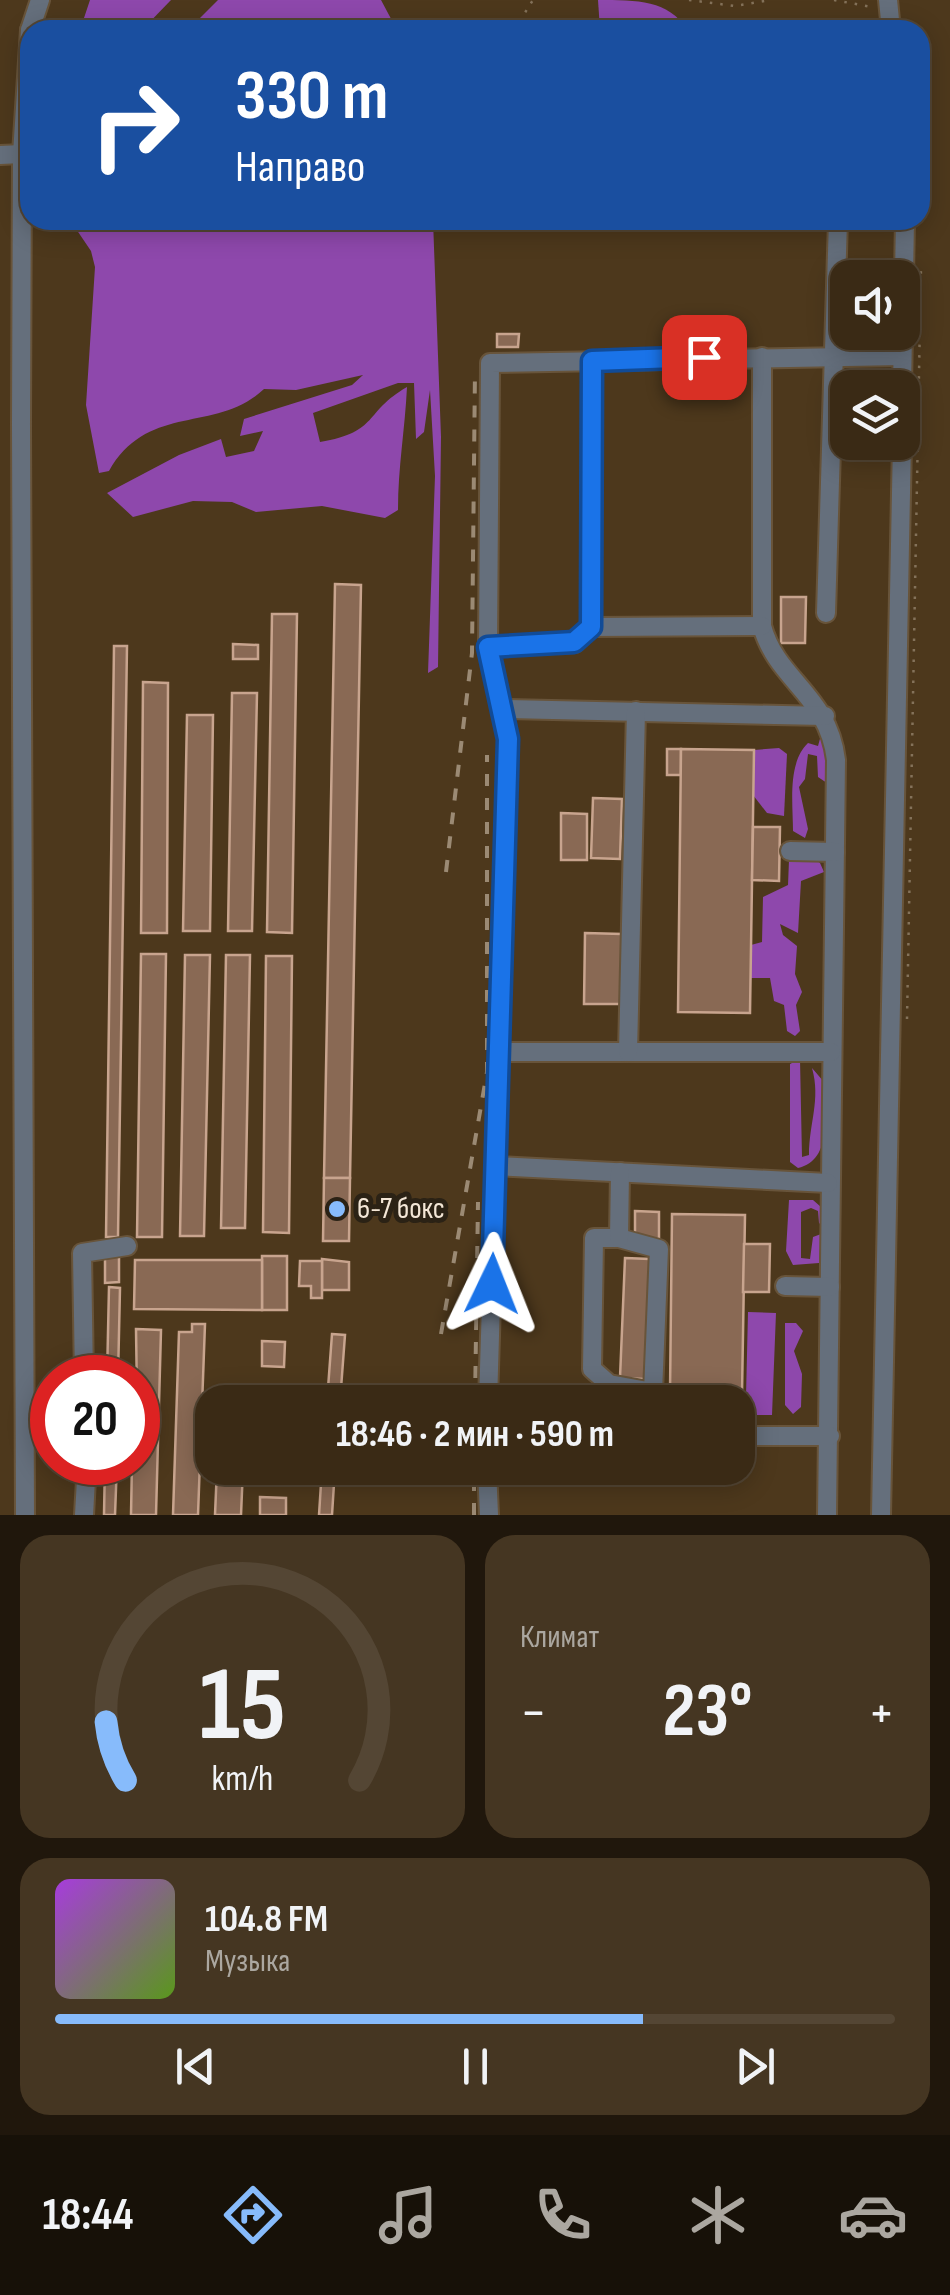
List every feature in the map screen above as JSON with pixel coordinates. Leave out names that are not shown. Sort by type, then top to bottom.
[{"type":"street","points":[[22,230],[25,1515]]},
{"type":"street","points":[[826,613],[838,230]]},
{"type":"street","points":[[902,370],[905,230]]},
{"type":"street","points":[[489,1385],[502,1052],[508,739],[488,647],[490,362],[902,356]]},
{"type":"street","points":[[762,357],[762,626],[774,656],[825,716],[833,732],[836,760],[828,1183],[828,1515]]},
{"type":"street","points":[[591,627],[592,361]]},
{"type":"street","points":[[880,1515],[902,460]]},
{"type":"street","points":[[488,647],[574,642],[591,627],[762,626]]},
{"type":"street","points":[[504,709],[825,716]]},
{"type":"street","points":[[628,1052],[636,711]]},
{"type":"street","points":[[790,851],[835,852]]},
{"type":"street","points":[[502,1052],[831,1052]]},
{"type":"street","points":[[496,1166],[828,1183]]},
{"type":"street","points":[[619,1238],[620,1172]]},
{"type":"street","points":[[611,1385],[592,1370],[594,1238],[619,1238],[659,1249],[653,1385]]},
{"type":"street","points":[[84,1355],[82,1253],[127,1246]]},
{"type":"street","points":[[785,1286],[830,1287]]},
{"type":"street","points":[[755,1436],[830,1436]]},
{"type":"street","points":[[84,1515],[86,1485]]},
{"type":"street","points":[[488,1485],[489,1515]]},
{"type":"path","points":[[689,0],[735,6],[770,0]]},
{"type":"path","points":[[834,0],[866,8],[888,3]]},
{"type":"shaded area","points":[[90,0],[171,0],[152,20],[83,20]]},
{"type":"shaded area","points":[[218,0],[381,0],[392,20],[198,20]]},
{"type":"shaded area","points":[[598,0],[650,4],[680,20],[599,20]]},
{"type":"shaded area","points":[[77,230],[433,230],[441,437],[438,667],[428,673],[435,476],[430,390],[424,432],[416,439],[414,383],[398,383],[313,413],[320,442],[339,438],[362,427],[407,387],[398,510],[385,518],[322,506],[256,512],[232,502],[193,501],[133,517],[107,493],[179,455],[221,439],[226,457],[254,451],[263,431],[240,436],[244,419],[352,385],[363,375],[296,390],[264,389],[225,411],[143,435],[109,471],[99,473],[86,405],[95,267],[91,251]]},
{"type":"shaded area","points":[[821,735],[828,752],[827,783],[818,777],[817,756],[808,754],[805,779],[799,787],[808,829],[805,838],[793,831],[794,773],[801,751],[808,743],[818,746]]},
{"type":"shaded area","points":[[779,748],[787,754],[784,816],[767,813],[753,795],[754,750]]},
{"type":"shaded area","points":[[803,851],[820,863],[824,872],[801,881],[798,933],[780,924],[783,935],[797,946],[795,974],[802,992],[796,1005],[800,1031],[795,1036],[787,1031],[784,1005],[774,1001],[770,978],[751,978],[751,945],[762,942],[763,897],[788,885],[789,860]]},
{"type":"shaded area","points":[[800,1059],[802,1157],[809,1155],[815,1101],[812,1068],[824,1082],[825,1120],[817,1155],[798,1168],[790,1162],[790,1064]]},
{"type":"shaded area","points":[[789,1200],[813,1200],[821,1207],[824,1227],[819,1223],[818,1211],[811,1208],[801,1212],[801,1258],[810,1259],[813,1237],[821,1234],[819,1263],[793,1265],[786,1251]]},
{"type":"shaded area","points":[[748,1312],[776,1313],[772,1415],[755,1415],[755,1385],[746,1385]]},
{"type":"shaded area","points":[[785,1323],[796,1323],[803,1331],[794,1351],[802,1374],[801,1407],[793,1414],[785,1405]]},
{"type":"building","points":[[497,334],[519,334],[518,347],[497,347]]},
{"type":"building","points":[[335,584],[361,585],[350,1178],[324,1178]]},
{"type":"building","points":[[781,597],[806,597],[805,643],[781,643]]},
{"type":"building","points":[[272,614],[297,614],[292,933],[267,932]]},
{"type":"building","points":[[233,644],[258,645],[258,659],[233,659]]},
{"type":"building","points":[[114,646],[127,646],[118,1237],[106,1237]]},
{"type":"building","points":[[143,682],[168,683],[167,933],[141,933]]},
{"type":"building","points":[[232,693],[257,693],[252,931],[228,931]]},
{"type":"building","points":[[187,715],[213,715],[210,931],[183,931]]},
{"type":"building","points":[[667,749],[681,749],[681,775],[667,775]]},
{"type":"building","points":[[681,749],[754,750],[750,1013],[678,1012]]},
{"type":"building","points":[[593,798],[622,799],[620,859],[591,858]]},
{"type":"building","points":[[561,813],[587,814],[587,860],[561,860]]},
{"type":"building","points":[[753,827],[780,827],[779,881],[752,880]]},
{"type":"building","points":[[585,933],[622,934],[621,1004],[584,1004]]},
{"type":"building","points":[[141,954],[166,954],[162,1237],[137,1237]]},
{"type":"building","points":[[185,955],[210,955],[204,1236],[180,1236]]},
{"type":"building","points":[[226,955],[250,955],[245,1228],[221,1228]]},
{"type":"building","points":[[266,956],[292,956],[289,1233],[263,1232]]},
{"type":"building","name":"6-7 бокс","points":[[324,1178],[350,1178],[349,1241],[323,1241]]},
{"type":"building","points":[[635,1211],[659,1212],[659,1239],[635,1238]]},
{"type":"building","points":[[672,1214],[745,1215],[742,1385],[670,1385]]},
{"type":"building","points":[[744,1244],[770,1244],[769,1292],[743,1292]]},
{"type":"building","points":[[105,1256],[119,1256],[119,1282],[105,1283]]},
{"type":"building","points":[[262,1256],[287,1256],[287,1310],[262,1310]]},
{"type":"building","points":[[625,1258],[650,1259],[645,1379],[620,1378]]},
{"type":"building","points":[[322,1259],[349,1262],[349,1290],[322,1290]]},
{"type":"building","points":[[135,1260],[262,1260],[262,1310],[134,1309]]},
{"type":"building","points":[[300,1261],[322,1261],[322,1298],[311,1298],[311,1286],[299,1286]]},
{"type":"building","points":[[109,1287],[120,1288],[119,1355],[108,1355]]},
{"type":"building","points":[[192,1324],[205,1324],[203,1385],[195,1385],[198,1515],[173,1515],[179,1332],[192,1332]]},
{"type":"building","points":[[136,1329],[161,1330],[160,1367],[160,1355],[136,1355]]},
{"type":"building","points":[[332,1334],[345,1335],[341,1385],[328,1385]]},
{"type":"building","points":[[262,1341],[285,1342],[284,1367],[262,1366]]},
{"type":"building","points":[[105,1485],[116,1485],[115,1515],[104,1515]]},
{"type":"building","points":[[132,1485],[157,1485],[156,1515],[131,1515]]},
{"type":"building","points":[[216,1485],[242,1485],[241,1515],[215,1515]]},
{"type":"building","points":[[321,1485],[334,1485],[332,1515],[319,1515]]},
{"type":"building","points":[[260,1497],[286,1498],[286,1515],[260,1515]]},
{"type":"railway","points":[[446,872],[472,653],[475,370]]},
{"type":"railway","points":[[441,1334],[487,1072],[487,755]]},
{"type":"railway","points":[[475,1385],[478,1202]]},
{"type":"railway","points":[[474,1485],[474,1515]]},
{"type":"place","name":"6-7 бокс","points":[[337,1209]]},
{"type":"route","points":[[492,1284],[502,1052],[508,739],[488,647],[574,642],[591,627],[592,361],[704,357]]}]
